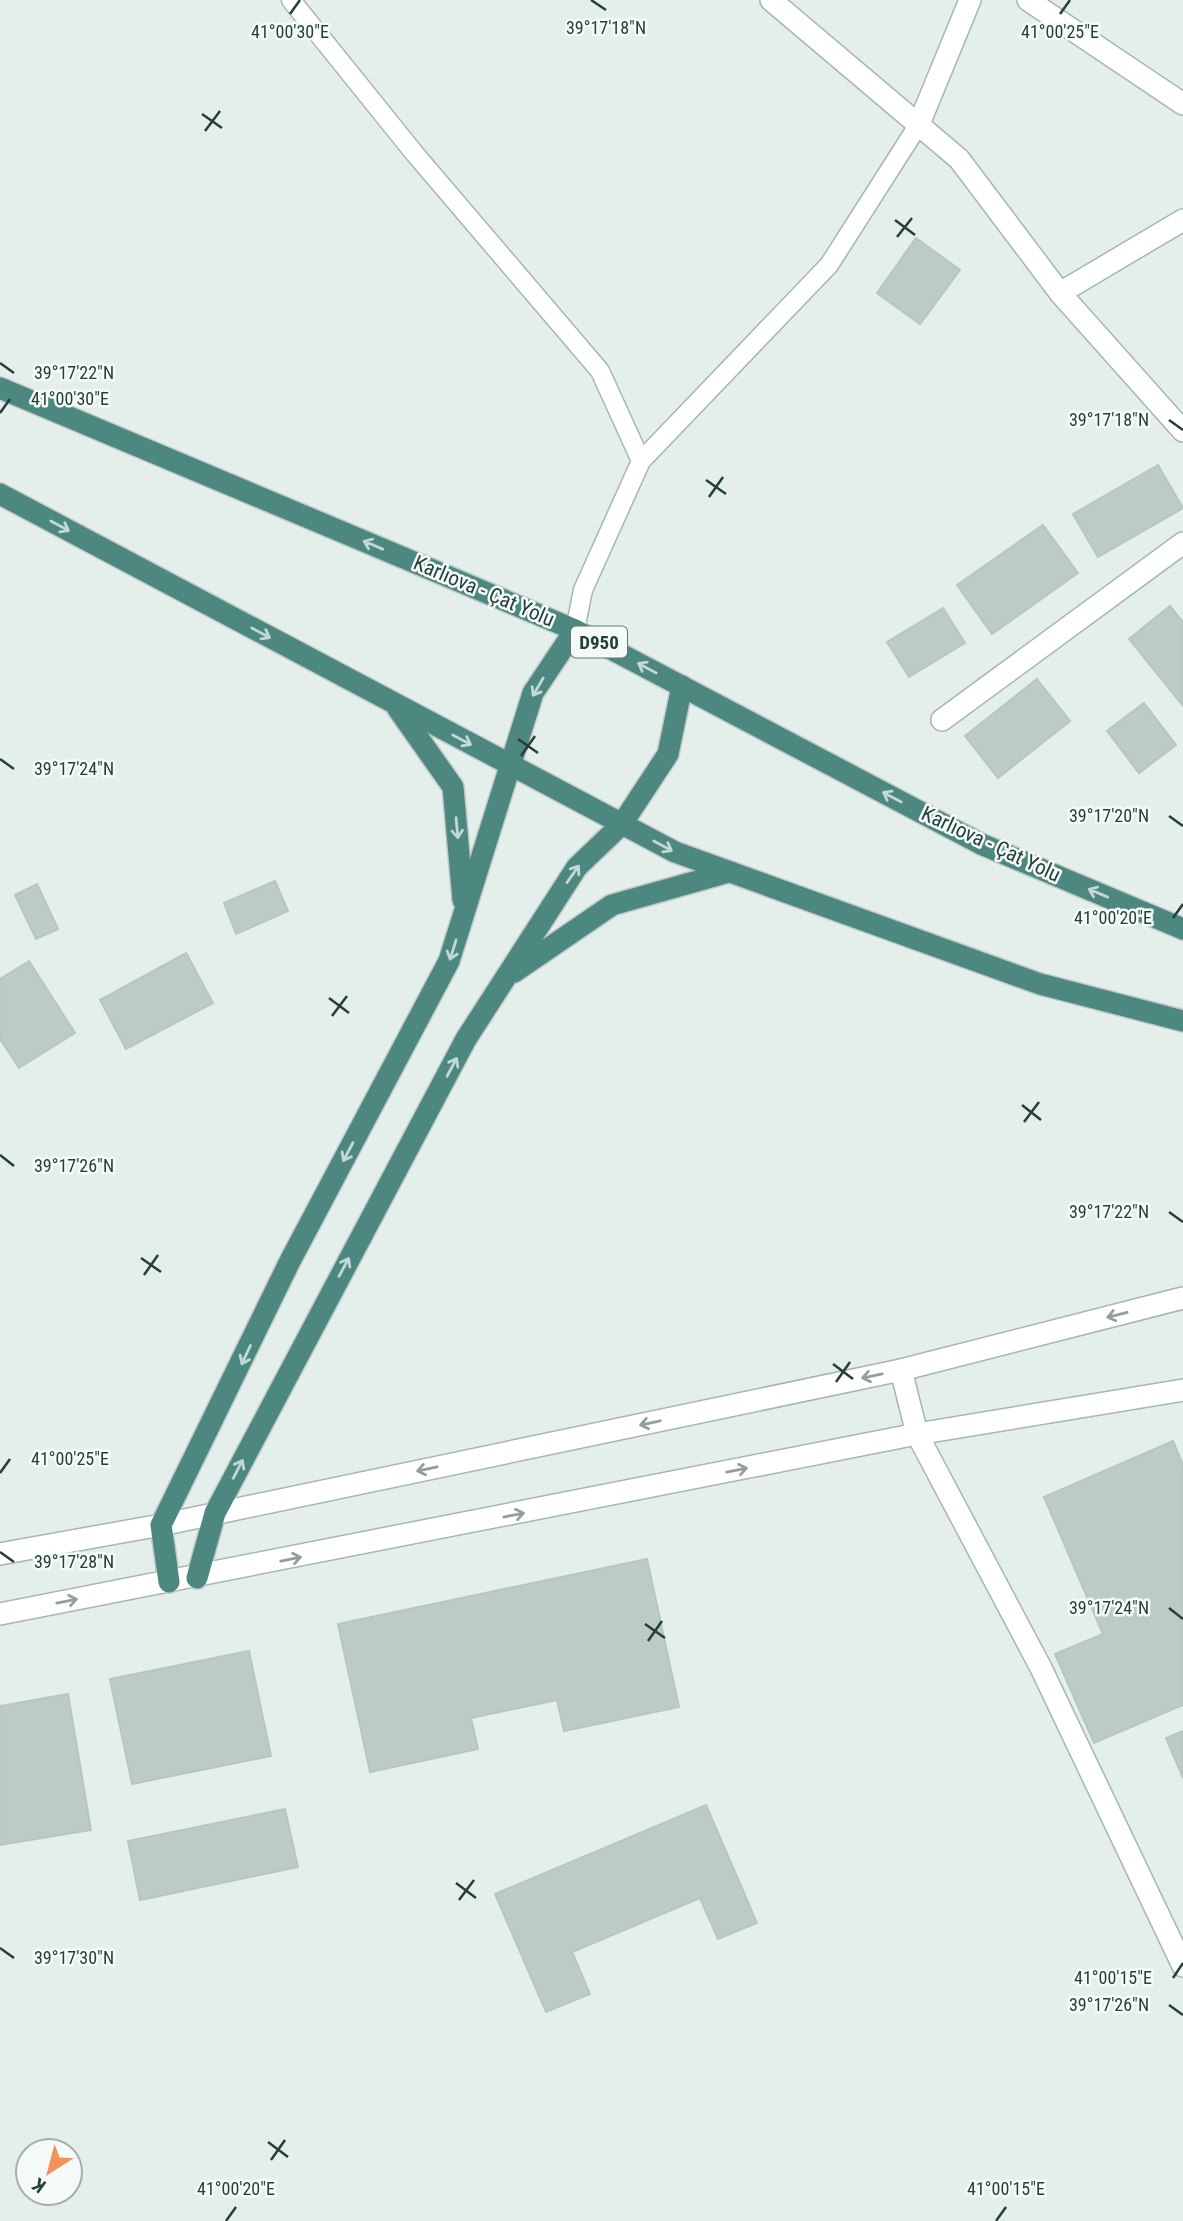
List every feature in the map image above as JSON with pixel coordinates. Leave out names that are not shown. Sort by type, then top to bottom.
[{"type":"highway","name":"Karlıova - Çat Yolu","points":[[0,388],[575,630],[981,844],[1183,929]]},
{"type":"highway","points":[[0,494],[675,852],[1040,984],[1183,1021]]},
{"type":"highway","points":[[169,1582],[161,1525],[290,1261],[449,961],[533,693],[575,630]]},
{"type":"highway","points":[[197,1578],[215,1513],[460,1052],[577,867],[622,824],[668,754],[682,686]]},
{"type":"highway","points":[[395,704],[453,787],[464,910]]},
{"type":"highway","points":[[506,977],[611,905],[729,872]]},
{"type":"street","points":[[771,0],[959,159],[1060,293],[1183,431]]},
{"type":"street","points":[[919,124],[970,0]]},
{"type":"street","points":[[1028,0],[1183,104]]},
{"type":"street","points":[[1060,293],[1183,220]]},
{"type":"street","points":[[942,720],[1183,543]]},
{"type":"street","points":[[0,1554],[161,1525],[901,1370],[1183,1298]]},
{"type":"street","points":[[901,1370],[917,1434],[1041,1668],[1183,1966]]},
{"type":"street","points":[[0,1614],[197,1578],[917,1434],[1183,1390]]},
{"type":"lane","points":[[291,0],[415,154],[600,371],[641,460]]},
{"type":"lane","points":[[575,630],[583,590],[641,460],[828,265],[919,124]]},
{"type":"building","points":[[916,238],[960,270],[920,324],[877,293]]},
{"type":"building","points":[[1158,465],[1183,508],[1098,557],[1073,514]]},
{"type":"building","points":[[1043,525],[1078,573],[992,634],[957,585]]},
{"type":"building","points":[[1170,606],[1183,622],[1183,706],[1129,639]]},
{"type":"building","points":[[943,608],[965,643],[909,677],[887,642]]},
{"type":"building","points":[[1037,679],[1070,721],[998,778],[965,736]]},
{"type":"building","points":[[1144,703],[1176,745],[1139,773],[1107,731]]},
{"type":"building","points":[[275,881],[288,911],[236,934],[224,903]]},
{"type":"building","points":[[37,884],[58,929],[36,939],[15,895]]},
{"type":"building","points":[[186,953],[213,1003],[126,1049],[100,1000]]},
{"type":"building","points":[[29,961],[75,1033],[19,1068],[0,1039],[0,979]]},
{"type":"building","points":[[1173,1441],[1183,1465],[1183,1705],[1094,1743],[1055,1654],[1103,1634],[1044,1497]]},
{"type":"building","points":[[647,1559],[679,1707],[564,1731],[557,1700],[471,1718],[478,1749],[370,1772],[338,1624]]},
{"type":"building","points":[[249,1651],[271,1756],[132,1784],[110,1679]]},
{"type":"building","points":[[68,1694],[91,1830],[0,1845],[0,1706]]},
{"type":"building","points":[[1183,1731],[1183,1778],[1166,1738]]},
{"type":"building","points":[[706,1805],[757,1923],[718,1939],[700,1898],[572,1952],[590,1994],[546,2012],[495,1894]]},
{"type":"building","points":[[285,1809],[298,1867],[140,1900],[128,1841]]}]
